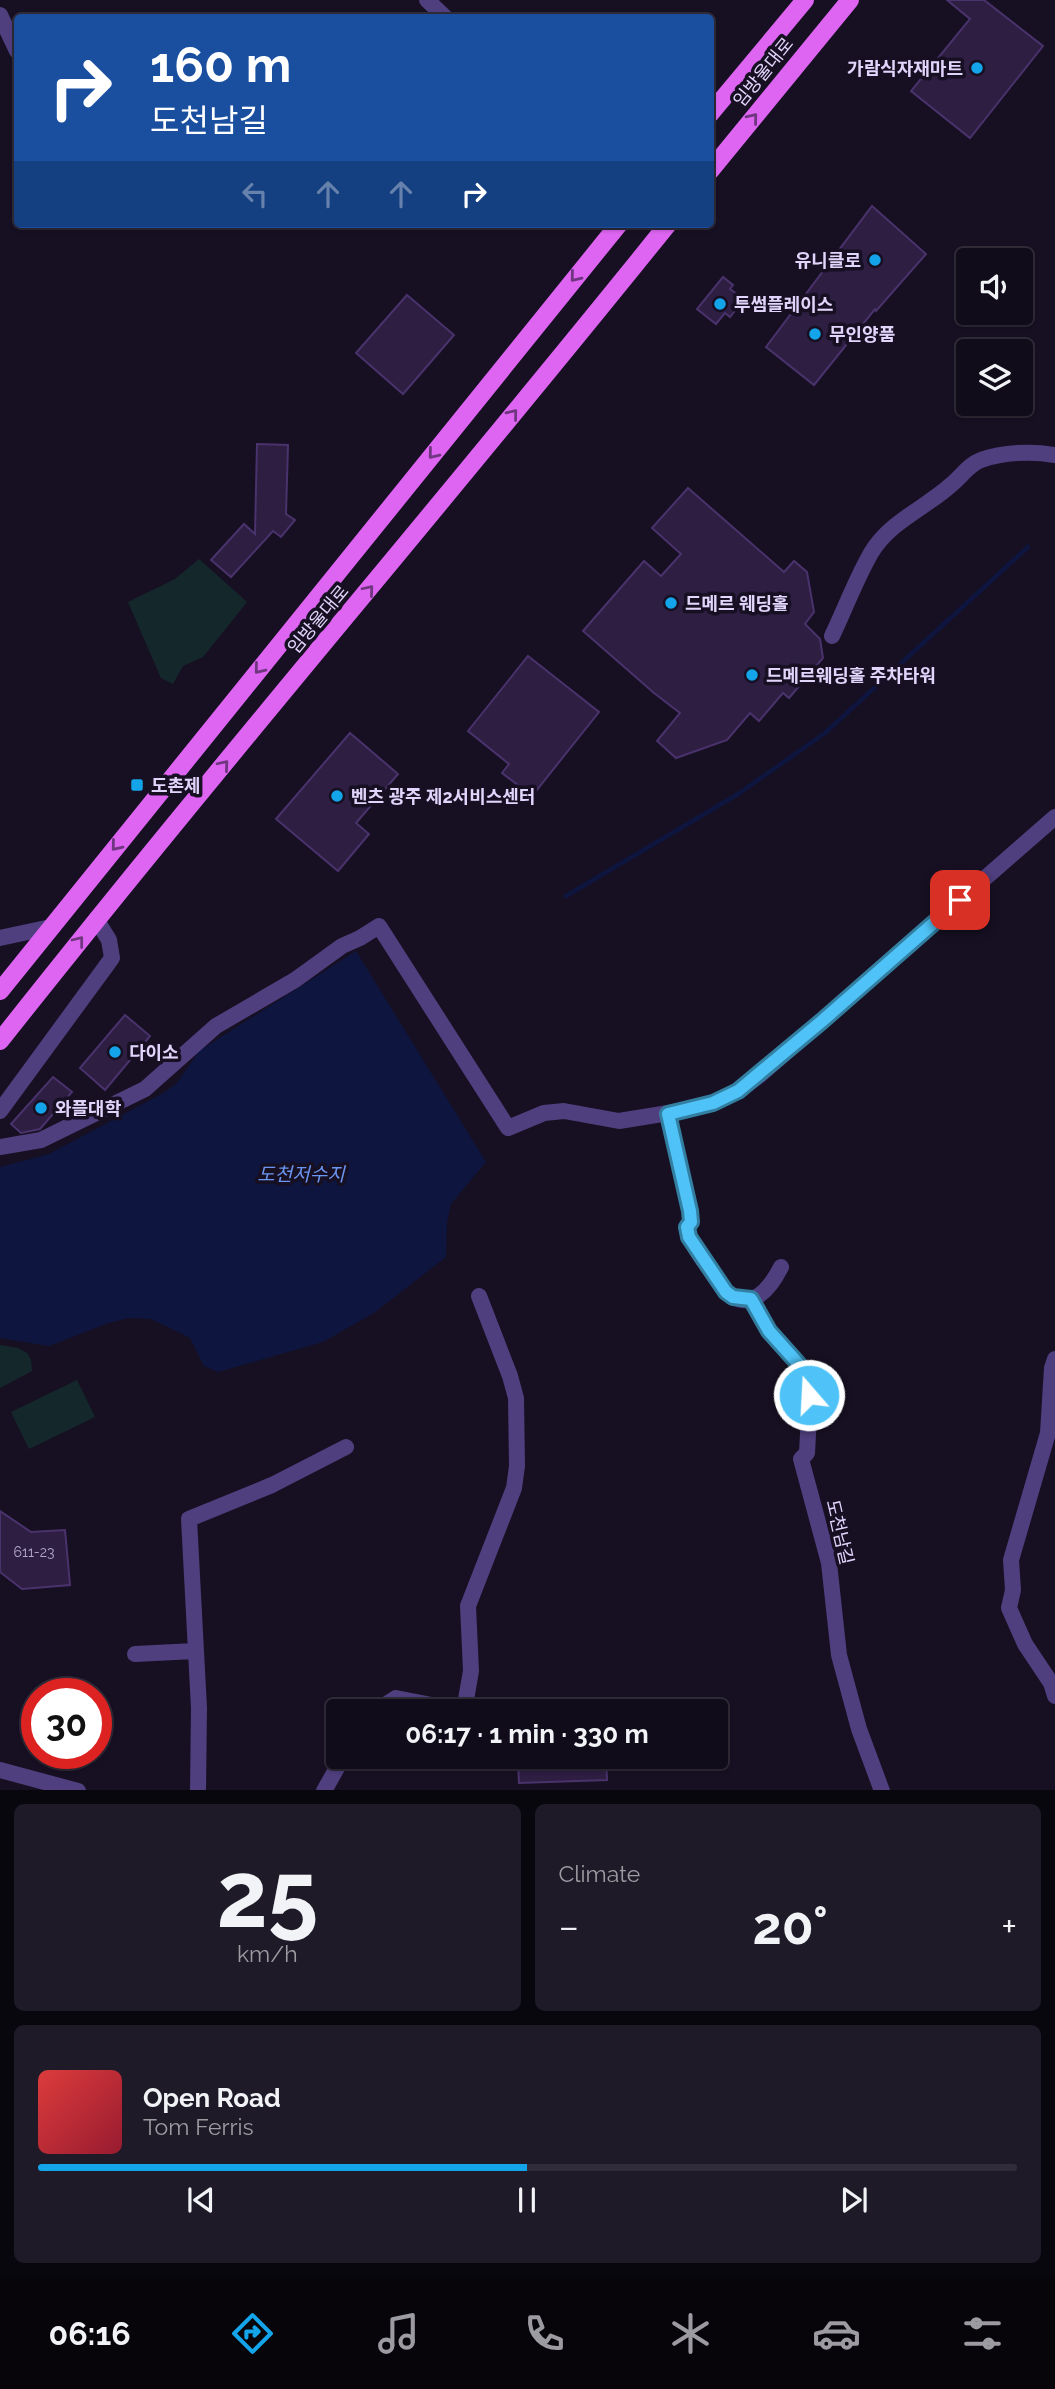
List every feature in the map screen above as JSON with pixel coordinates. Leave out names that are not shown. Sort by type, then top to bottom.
[{"type":"main road","name":"임방울대로","points":[[714,109],[805,0]]},
{"type":"main road","name":"임방울대로","points":[[714,166],[850,0]]},
{"type":"main road","name":"임방울대로","points":[[0,991],[616,228]]},
{"type":"main road","name":"임방울대로","points":[[0,1041],[96,919],[410,542],[665,228]]},
{"type":"street","points":[[427,0],[442,14]]},
{"type":"street","points":[[0,15],[14,45]]},
{"type":"street","points":[[832,636],[871,553],[884,536],[901,521],[954,483],[961,473],[977,461],[992,456],[1022,453],[1055,455]]},
{"type":"street","points":[[0,1147],[41,1140],[145,1089],[216,1026],[295,980],[342,946],[379,926],[508,1128],[544,1113],[564,1111],[619,1121],[668,1114],[713,1103],[749,1083],[1055,817]]},
{"type":"street","points":[[0,1111],[112,958],[109,940],[96,919]]},
{"type":"street","points":[[0,938],[51,927]]},
{"type":"street","points":[[668,1114],[690,1211],[691,1222],[687,1227],[689,1237],[726,1292],[733,1297],[751,1299],[770,1287],[781,1268]]},
{"type":"street","points":[[468,1699],[471,1671],[468,1606],[514,1488],[517,1466],[516,1398],[479,1296]]},
{"type":"street","name":"도천남길","points":[[751,1299],[769,1331],[811,1378],[807,1453],[802,1459],[829,1563],[839,1655],[859,1729],[882,1790]]},
{"type":"street","points":[[1055,1359],[1052,1367],[1048,1433],[1011,1560],[1013,1590],[1009,1608],[1025,1644],[1051,1683],[1055,1696]]},
{"type":"street","points":[[198,1790],[200,1709],[189,1519],[272,1485],[346,1447]]},
{"type":"street","points":[[135,1654],[195,1651]]},
{"type":"street","points":[[324,1790],[336,1769]]},
{"type":"street","points":[[0,1770],[78,1790]]},
{"type":"green space","points":[[199,559],[247,602],[203,657],[183,666],[173,684],[161,678],[128,602],[175,579]]},
{"type":"green space","points":[[0,1345],[18,1348],[27,1353],[32,1371],[0,1388]]},
{"type":"green space","points":[[77,1380],[95,1417],[29,1449],[11,1412]]},
{"type":"water","name":"도천저수지","points":[[356,951],[486,1162],[451,1204],[447,1223],[446,1257],[374,1313],[323,1342],[218,1372],[204,1366],[190,1338],[151,1319],[128,1318],[49,1346],[0,1338],[0,1167],[49,1154],[165,1092],[177,1083],[199,1051]]},
{"type":"building","name":"가람식자재마트","points":[[947,0],[984,0],[1043,46],[970,138],[911,91],[970,19]]},
{"type":"building","points":[[872,206],[926,254],[876,311],[875,309],[814,385],[766,347]]},
{"type":"building","name":"투썸플레이스","points":[[723,277],[733,285],[730,289],[744,299],[730,317],[725,313],[716,324],[697,309]]},
{"type":"building","points":[[407,295],[454,335],[403,394],[356,353]]},
{"type":"building","points":[[257,444],[288,445],[286,514],[295,520],[281,537],[273,531],[231,577],[211,560],[244,524],[255,534]]},
{"type":"building","points":[[688,488],[784,572],[794,561],[807,572],[814,612],[805,624],[820,639],[823,658],[789,698],[783,693],[759,721],[750,713],[727,740],[676,758],[657,741],[680,713],[583,631],[644,561],[661,576],[681,554],[652,528]]},
{"type":"building","points":[[528,656],[599,712],[532,796],[502,773],[509,764],[468,731]]},
{"type":"building","name":"벤츠 광주 제2서비스센터","points":[[350,733],[398,774],[356,823],[369,834],[338,871],[276,819]]},
{"type":"building","name":"다이소","points":[[125,1015],[150,1036],[105,1090],[80,1068]]},
{"type":"building","name":"와플대학","points":[[53,1077],[72,1092],[40,1129],[21,1133],[11,1124]]},
{"type":"building","points":[[0,1511],[31,1532],[65,1530],[70,1585],[22,1589],[0,1572]]},
{"type":"building","points":[[518,1769],[606,1769],[607,1780],[519,1783]]},
{"type":"waterway","points":[[566,896],[738,794],[825,733],[1028,547]]},
{"type":"place","name":"가람식자재마트","points":[[977,68]]},
{"type":"place","name":"유니클로","points":[[875,260]]},
{"type":"place","name":"투썸플레이스","points":[[720,304]]},
{"type":"place","name":"무인양품","points":[[815,334]]},
{"type":"place","name":"드메르 웨딩홀","points":[[671,603]]},
{"type":"place","name":"드메르웨딩홀 주차타워","points":[[752,675]]},
{"type":"place","name":"도촌제","points":[[137,785]]},
{"type":"place","name":"벤츠 광주 제2서비스센터","points":[[337,796]]},
{"type":"place","name":"다이소","points":[[115,1052]]},
{"type":"place","name":"와플대학","points":[[41,1108]]},
{"type":"route","points":[[809,1395],[811,1378],[769,1331],[751,1299],[733,1297],[726,1292],[689,1237],[687,1227],[691,1222],[690,1211],[668,1114],[713,1103],[738,1091],[960,900]]}]
